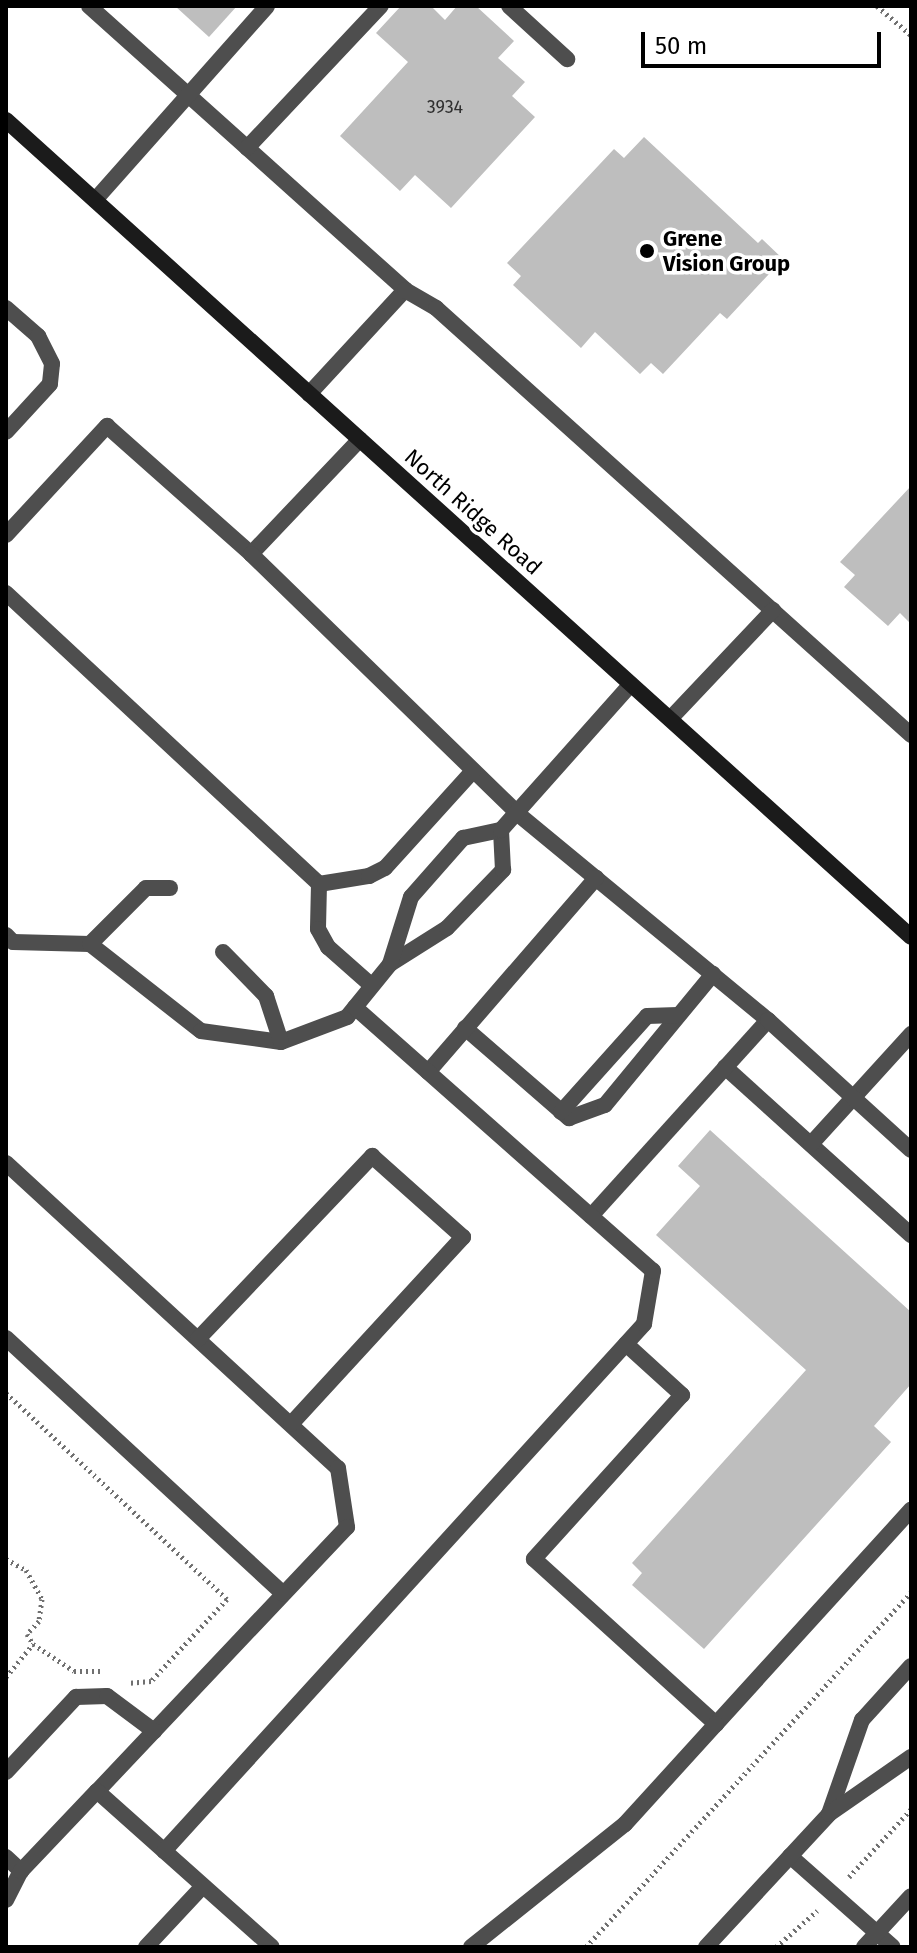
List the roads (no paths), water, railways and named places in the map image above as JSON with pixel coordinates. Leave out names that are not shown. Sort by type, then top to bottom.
[{"type":"main road","name":"North Ridge Road","points":[[6,120],[911,937]]},
{"type":"street","points":[[89,6],[405,290],[436,308],[911,735]]},
{"type":"street","points":[[95,200],[267,6]]},
{"type":"street","points":[[247,148],[381,6]]},
{"type":"street","points":[[509,6],[567,59]]},
{"type":"street","points":[[309,394],[405,290]]},
{"type":"street","points":[[6,308],[38,336],[52,364],[50,384],[6,432]]},
{"type":"street","points":[[6,535],[107,426],[251,554],[518,814],[768,1020],[911,1150]]},
{"type":"street","points":[[251,554],[360,439]]},
{"type":"street","points":[[6,593],[319,884],[318,929],[328,947],[371,985]]},
{"type":"street","points":[[670,719],[773,610]]},
{"type":"street","points":[[390,964],[411,897],[463,838],[501,830],[518,814],[631,684]]},
{"type":"street","points":[[319,884],[369,876],[385,868],[473,771]]},
{"type":"street","points":[[8,942],[90,944],[201,1031],[281,1042],[347,1017],[390,964],[447,928],[503,870],[501,830]]},
{"type":"street","points":[[428,1072],[596,878]]},
{"type":"street","points":[[90,944],[146,888],[170,888]]},
{"type":"street","points":[[223,952],[266,996],[281,1042]]},
{"type":"street","points":[[465,1028],[569,1118],[605,1105],[713,974]]},
{"type":"street","points":[[164,1851],[644,1324],[653,1271],[355,1007]]},
{"type":"street","points":[[561,1112],[647,1016],[678,1015]]},
{"type":"street","points":[[591,1216],[768,1020]]},
{"type":"street","points":[[811,1144],[911,1034]]},
{"type":"street","points":[[725,1067],[911,1235]]},
{"type":"street","points":[[198,1339],[372,1156],[463,1237],[291,1424]]},
{"type":"street","points":[[6,1163],[338,1468],[347,1527],[21,1871],[6,1900]]},
{"type":"street","points":[[6,1338],[283,1594]]},
{"type":"street","points":[[626,1344],[682,1395],[534,1559],[716,1724]]},
{"type":"street","points":[[471,1947],[625,1824],[911,1510]]},
{"type":"street","points":[[829,1814],[862,1720],[911,1666]]},
{"type":"street","points":[[6,1772],[76,1697],[107,1696],[154,1731]]},
{"type":"street","points":[[706,1947],[829,1814],[911,1757]]},
{"type":"street","points":[[97,1791],[272,1947]]},
{"type":"street","points":[[790,1856],[893,1947]]},
{"type":"street","points":[[6,1857],[21,1871]]},
{"type":"street","points":[[146,1947],[203,1886]]},
{"type":"street","points":[[864,1947],[911,1896]]},
{"type":"place","name":"Grene Vision Group","points":[[647,251]]}]
